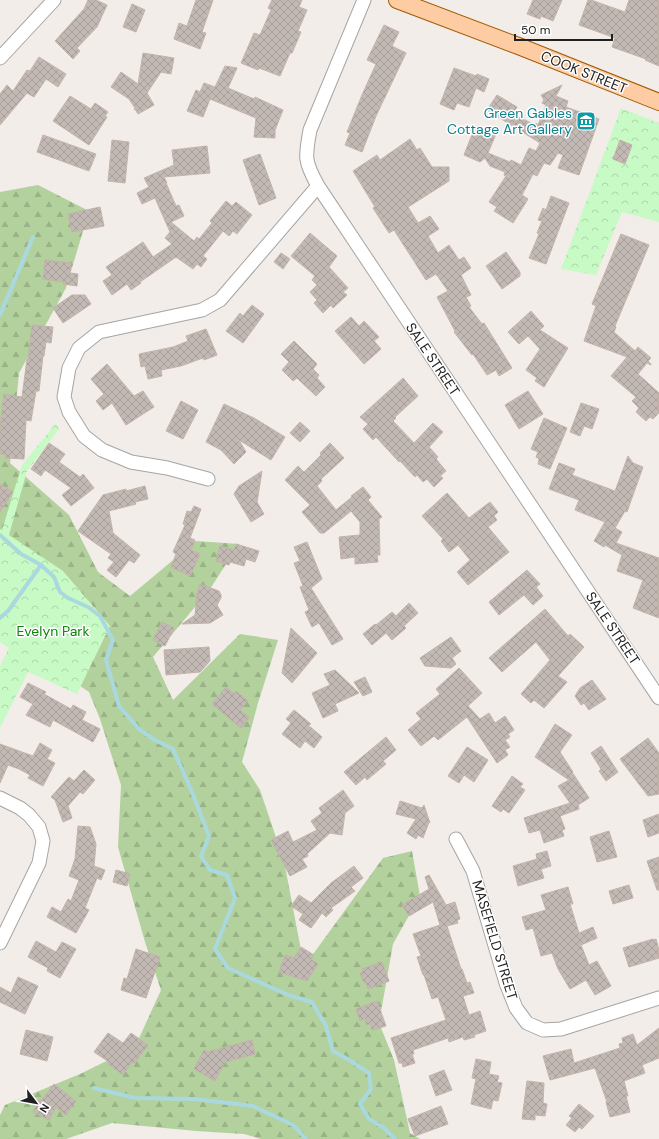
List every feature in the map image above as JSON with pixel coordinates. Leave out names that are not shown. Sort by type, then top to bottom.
[{"type":"main road","name":"COOK STREET","points":[[397,0],[521,46],[659,102]]},
{"type":"street","points":[[0,58],[54,0]]},
{"type":"street","name":"SALE STREET","points":[[364,0],[310,130],[306,153],[306,162],[310,173],[659,698]]},
{"type":"street","points":[[208,479],[167,468],[132,462],[102,450],[84,436],[69,412],[64,397],[69,368],[79,348],[99,332],[202,310],[220,300],[318,186]]},
{"type":"street","points":[[0,798],[20,808],[29,815],[39,827],[43,841],[39,863],[0,943]]},
{"type":"street","name":"MASEFIELD STREET","points":[[456,840],[474,871],[506,983],[516,1008],[527,1023],[543,1030],[561,1029],[659,998]]},
{"type":"green space","points":[[621,108],[659,123],[659,222],[622,212],[596,275],[561,269]]},
{"type":"green space","points":[[38,185],[89,211],[66,288],[19,373],[10,463],[69,515],[98,572],[130,596],[196,541],[239,544],[210,589],[153,657],[173,700],[240,634],[278,640],[258,703],[242,762],[260,790],[284,861],[301,950],[311,957],[383,858],[412,851],[420,896],[393,944],[379,1023],[394,1060],[410,1133],[420,1139],[261,1139],[244,1134],[112,1123],[66,1139],[0,1139],[0,1115],[5,1105],[80,1074],[135,1047],[161,990],[145,942],[118,847],[121,785],[100,719],[89,692],[0,632],[0,192]]},
{"type":"green space","name":"Evelyn Park","points":[[56,423],[59,429],[27,471],[9,535],[63,571],[110,626],[77,694],[28,672],[0,728],[0,666],[9,648],[0,642],[0,529],[2,530],[22,465]]},
{"type":"building","points":[[88,0],[96,0],[107,5],[97,27],[77,48],[80,51],[73,59],[55,41],[84,9]]},
{"type":"building","points":[[196,0],[213,0],[202,32],[206,33],[200,49],[174,39],[179,23],[187,26]]},
{"type":"building","points":[[272,0],[302,0],[299,7],[307,10],[298,31],[301,32],[280,76],[259,68],[258,70],[241,63],[254,33],[260,35],[271,10],[268,8]]},
{"type":"building","points":[[533,0],[562,0],[553,21],[541,16],[540,19],[527,14]]},
{"type":"building","points":[[588,0],[625,12],[629,0],[659,0],[659,66],[645,60],[646,59],[612,47],[615,38],[579,25]]},
{"type":"building","points":[[132,4],[145,10],[136,32],[123,27]]},
{"type":"building","points":[[384,25],[399,32],[392,46],[406,53],[376,116],[362,152],[345,145],[350,133],[347,132],[376,64],[367,60]]},
{"type":"building","points":[[143,53],[174,58],[171,74],[161,72],[147,93],[154,105],[138,114],[135,109],[134,110],[135,108],[129,99],[111,87],[121,72],[138,84]]},
{"type":"building","points":[[39,57],[66,74],[58,87],[46,79],[34,97],[27,93],[0,125],[0,94],[7,85],[13,91],[27,70],[30,71]]},
{"type":"building","points":[[225,66],[237,68],[228,88],[254,99],[255,97],[283,110],[275,130],[275,138],[254,137],[256,118],[210,99],[203,117],[187,111],[196,90],[200,92],[204,83],[215,87]]},
{"type":"building","points":[[454,68],[489,79],[484,92],[476,88],[469,107],[457,103],[454,110],[440,104]]},
{"type":"building","points":[[562,85],[556,96],[568,101],[566,107],[599,119],[579,175],[558,168],[563,155],[558,153],[550,165],[544,163],[537,176],[533,174],[522,195],[528,199],[513,223],[494,211],[497,207],[489,202],[506,176],[504,175],[505,172],[490,166],[485,158],[480,162],[464,155],[471,137],[478,126],[496,134],[488,153],[510,162],[511,160],[521,165],[529,148],[536,151],[540,143],[487,110],[497,95],[517,107],[513,114],[535,125],[536,123],[538,125],[546,105],[542,103],[544,100],[541,95]]},
{"type":"building","points":[[70,96],[91,109],[95,103],[108,112],[105,116],[107,117],[89,145],[53,121]]},
{"type":"building","points":[[43,135],[96,154],[89,171],[37,152]]},
{"type":"building","points":[[410,139],[417,150],[420,148],[432,167],[449,167],[449,181],[408,207],[418,223],[430,216],[439,229],[428,236],[438,253],[449,245],[459,260],[464,257],[471,268],[461,275],[471,295],[466,297],[471,306],[469,307],[482,324],[484,323],[512,368],[499,376],[496,370],[487,375],[473,354],[472,355],[454,332],[455,331],[437,297],[448,291],[436,274],[426,280],[394,230],[389,233],[373,208],[375,207],[353,171],[377,155],[380,160]]},
{"type":"building","points":[[112,140],[129,142],[125,183],[108,181]]},
{"type":"building","points":[[620,140],[632,145],[625,164],[613,159]]},
{"type":"building","points":[[207,146],[210,173],[164,177],[176,206],[179,205],[184,216],[171,222],[194,241],[197,237],[199,239],[212,223],[210,221],[226,201],[232,206],[236,202],[252,215],[237,234],[233,231],[229,236],[223,231],[203,256],[207,259],[201,267],[197,264],[193,269],[176,257],[131,290],[127,284],[112,295],[103,281],[112,275],[106,267],[143,242],[153,257],[172,244],[165,238],[170,232],[155,198],[142,204],[137,193],[149,187],[144,178],[174,165],[172,150]]},
{"type":"building","points":[[260,154],[276,198],[259,205],[243,160]]},
{"type":"building","points":[[551,196],[569,203],[546,264],[529,258],[539,234],[537,233],[542,221],[538,220],[543,208],[546,210]]},
{"type":"building","points":[[100,207],[104,226],[72,232],[68,214]]},
{"type":"building","points":[[310,233],[337,256],[329,267],[348,288],[343,292],[347,295],[333,308],[331,305],[323,313],[314,303],[317,300],[310,292],[317,285],[312,280],[315,276],[291,256]]},
{"type":"building","points":[[621,234],[649,245],[615,326],[614,332],[635,351],[638,347],[651,358],[648,361],[651,365],[647,363],[638,374],[659,393],[659,413],[653,419],[650,417],[646,421],[636,412],[639,408],[632,401],[636,397],[611,376],[627,357],[584,341],[596,306],[592,304]]},
{"type":"building","points":[[506,252],[520,272],[520,276],[502,289],[486,266]]},
{"type":"building","points":[[281,253],[290,259],[283,269],[274,262]]},
{"type":"building","points":[[45,260],[71,263],[70,273],[78,274],[77,286],[63,284],[64,282],[43,279]]},
{"type":"building","points":[[72,295],[85,295],[91,304],[63,323],[53,308]]},
{"type":"building","points":[[252,305],[264,314],[243,343],[226,331],[240,313],[243,316]]},
{"type":"building","points":[[531,311],[544,326],[540,330],[568,348],[544,387],[535,381],[537,378],[526,370],[540,349],[528,336],[519,344],[508,332]]},
{"type":"building","points":[[351,317],[359,326],[364,321],[379,337],[374,341],[381,349],[364,364],[335,331]]},
{"type":"building","points":[[32,325],[53,327],[51,343],[46,342],[39,391],[36,391],[31,421],[26,420],[24,459],[5,458],[5,454],[0,454],[0,426],[4,394],[22,397]]},
{"type":"building","points":[[206,329],[217,355],[204,360],[203,358],[181,366],[161,370],[162,376],[148,379],[145,366],[141,367],[139,354],[173,347],[188,341],[186,336]]},
{"type":"building","points":[[294,341],[317,364],[313,369],[319,375],[317,378],[325,387],[316,396],[297,378],[293,381],[282,370],[289,362],[281,354]]},
{"type":"building","points":[[107,364],[134,396],[143,391],[154,407],[126,425],[112,403],[103,410],[96,401],[104,394],[91,379]]},
{"type":"building","points":[[403,378],[418,396],[395,417],[396,418],[393,421],[414,443],[433,423],[443,432],[429,447],[438,457],[436,459],[446,471],[440,476],[443,478],[434,487],[427,479],[423,482],[417,475],[415,477],[376,437],[373,440],[363,429],[368,424],[360,417]]},
{"type":"building","points":[[528,391],[543,414],[519,429],[505,405]]},
{"type":"building","points":[[181,401],[198,410],[183,439],[166,431]]},
{"type":"building","points":[[581,403],[599,409],[592,429],[584,426],[580,436],[570,432]]},
{"type":"building","points":[[224,404],[254,418],[285,437],[271,460],[239,440],[246,452],[234,464],[221,450],[206,442]]},
{"type":"building","points":[[544,418],[567,428],[550,469],[538,464],[539,459],[536,457],[538,452],[531,449]]},
{"type":"building","points":[[300,422],[310,431],[300,442],[290,433]]},
{"type":"building","points":[[49,443],[65,454],[59,462],[80,477],[83,474],[94,488],[71,506],[62,495],[71,488],[45,470],[41,476],[31,469]]},
{"type":"building","points":[[330,443],[344,458],[321,479],[322,481],[317,486],[336,510],[363,487],[371,497],[368,500],[382,517],[379,519],[380,555],[377,555],[378,562],[355,564],[355,557],[341,559],[339,537],[360,535],[360,522],[351,511],[324,533],[320,533],[302,512],[310,505],[285,480],[298,466],[304,472],[321,455],[320,453]]},
{"type":"building","points":[[628,456],[633,463],[643,467],[627,512],[625,511],[615,528],[622,532],[616,543],[659,558],[659,618],[633,608],[643,580],[617,571],[622,555],[605,545],[604,547],[594,541],[605,522],[575,510],[579,500],[549,489],[559,463],[575,469],[572,475],[615,491]]},
{"type":"building","points":[[262,471],[257,502],[264,514],[251,522],[234,494],[239,486]]},
{"type":"building","points":[[0,484],[13,492],[0,512]]},
{"type":"building","points":[[145,486],[148,499],[135,502],[136,504],[109,511],[113,533],[140,555],[134,563],[129,560],[116,577],[107,570],[114,562],[108,558],[111,554],[78,531],[103,495]]},
{"type":"building","points":[[447,493],[469,518],[490,502],[498,512],[494,516],[497,520],[488,527],[509,552],[468,585],[457,572],[470,560],[458,545],[449,552],[441,541],[443,539],[422,516]]},
{"type":"building","points":[[194,506],[201,509],[190,538],[195,540],[191,550],[200,554],[190,576],[171,567],[176,554],[173,552],[185,525],[183,524],[187,511],[191,512]]},
{"type":"building","points":[[307,542],[322,579],[311,588],[343,639],[332,645],[319,623],[312,627],[305,612],[309,610],[300,587],[303,586],[294,563],[300,561],[294,547]]},
{"type":"building","points":[[236,544],[259,551],[255,562],[246,559],[244,566],[230,562],[229,565],[216,561],[220,546],[234,550]]},
{"type":"building","points":[[527,570],[540,584],[536,587],[543,596],[533,605],[524,595],[499,615],[489,602]]},
{"type":"building","points":[[200,584],[219,591],[221,598],[217,605],[223,615],[210,623],[182,624],[195,615],[197,593]]},
{"type":"building","points":[[409,603],[418,613],[404,626],[406,628],[392,640],[386,633],[372,645],[363,634],[392,612],[396,616]]},
{"type":"building","points":[[545,609],[568,636],[570,634],[584,647],[558,676],[567,682],[544,708],[534,700],[531,703],[521,694],[550,660],[536,642],[502,672],[489,658]]},
{"type":"building","points":[[162,622],[174,628],[165,646],[153,640]]},
{"type":"building","points":[[291,628],[317,653],[292,683],[282,673]]},
{"type":"building","points":[[451,637],[461,651],[452,658],[456,664],[451,668],[425,666],[420,658]]},
{"type":"building","points":[[209,647],[210,661],[200,672],[166,675],[164,650]]},
{"type":"building","points":[[459,668],[482,693],[468,706],[480,719],[489,713],[495,723],[505,716],[514,730],[508,734],[510,737],[505,740],[510,747],[505,750],[508,755],[497,763],[467,717],[438,740],[434,736],[421,746],[408,730],[421,719],[416,713],[440,694],[436,689]]},
{"type":"building","points":[[335,670],[359,693],[335,704],[338,711],[323,718],[312,693],[330,685],[324,674]]},
{"type":"building","points":[[365,677],[372,692],[363,696],[354,682]]},
{"type":"building","points":[[592,680],[606,699],[589,710],[584,703],[581,705],[575,696],[580,688]]},
{"type":"building","points":[[28,683],[46,692],[44,694],[71,709],[73,705],[86,712],[82,720],[100,729],[93,742],[53,720],[50,727],[26,715],[33,704],[20,697]]},
{"type":"building","points":[[226,687],[234,694],[236,691],[248,701],[240,710],[249,717],[241,728],[212,704]]},
{"type":"building","points":[[294,710],[311,724],[308,725],[322,737],[314,748],[305,741],[300,748],[282,734],[291,723],[286,719]]},
{"type":"building","points":[[555,724],[572,735],[560,752],[589,798],[578,805],[579,809],[560,816],[565,829],[562,830],[564,836],[544,843],[540,830],[529,833],[524,818],[570,803],[558,786],[569,780],[535,757]]},
{"type":"building","points":[[386,737],[396,750],[383,761],[386,764],[367,780],[365,777],[356,785],[344,772]]},
{"type":"building","points":[[648,738],[659,753],[659,794],[648,796],[620,759]]},
{"type":"building","points":[[40,743],[52,750],[47,759],[55,763],[43,786],[28,778],[30,775],[8,765],[0,783],[0,744],[33,756]]},
{"type":"building","points":[[601,746],[618,772],[606,781],[599,771],[601,769],[591,753]]},
{"type":"building","points":[[467,747],[488,760],[474,782],[464,775],[459,783],[448,776]]},
{"type":"building","points":[[84,770],[95,780],[83,794],[80,792],[68,806],[72,818],[63,822],[55,800],[51,797],[69,777],[74,781]]},
{"type":"building","points":[[512,776],[523,784],[520,787],[525,790],[509,813],[503,809],[501,812],[492,806]]},
{"type":"building","points":[[343,790],[354,806],[345,813],[342,835],[330,833],[307,854],[308,856],[302,859],[307,867],[290,876],[271,840],[288,831],[293,842],[317,830],[311,821],[322,813],[319,808]]},
{"type":"building","points":[[400,801],[422,808],[424,805],[430,823],[429,822],[423,838],[418,835],[416,839],[407,833],[416,819],[396,814]]},
{"type":"building","points":[[659,814],[659,833],[648,837],[643,820]]},
{"type":"building","points":[[78,826],[90,827],[96,844],[94,866],[105,870],[101,880],[97,878],[85,908],[89,910],[76,933],[47,917],[52,907],[61,912],[68,899],[71,901],[79,880],[69,876],[75,859]]},
{"type":"building","points":[[609,831],[617,857],[597,862],[590,837]]},
{"type":"building","points":[[547,851],[551,866],[541,869],[544,878],[518,886],[513,866],[537,859],[536,854]]},
{"type":"building","points":[[659,857],[659,890],[657,890],[647,861]]},
{"type":"building","points":[[354,866],[363,878],[351,887],[355,891],[331,908],[333,910],[326,917],[322,913],[311,928],[299,920],[303,914],[291,906],[299,895],[311,903],[331,883]]},
{"type":"building","points":[[116,870],[130,874],[127,886],[113,882]]},
{"type":"building","points":[[429,875],[446,905],[455,902],[460,919],[457,920],[458,923],[447,926],[461,969],[467,983],[470,982],[474,993],[463,996],[469,1015],[480,1011],[486,1031],[474,1035],[475,1037],[464,1040],[463,1037],[449,1042],[448,1038],[413,1050],[414,1054],[412,1054],[415,1063],[403,1067],[402,1063],[399,1063],[391,1038],[446,1020],[438,997],[432,999],[417,957],[421,956],[413,934],[440,925],[433,902],[409,916],[402,905],[429,889],[425,877]]},
{"type":"building","points":[[629,885],[633,898],[613,904],[609,891]]},
{"type":"building","points":[[568,887],[573,904],[570,904],[579,933],[593,927],[597,938],[581,945],[589,965],[597,961],[611,986],[595,995],[586,980],[570,989],[558,969],[552,953],[541,956],[533,928],[526,930],[522,917],[546,910],[541,895]]},
{"type":"building","points":[[656,939],[659,950],[659,958],[629,967],[623,948]]},
{"type":"building","points":[[36,941],[56,952],[62,942],[76,949],[60,978],[47,971],[48,968],[28,957]]},
{"type":"building","points":[[301,947],[314,955],[311,959],[318,964],[307,981],[279,972],[285,955],[294,958]]},
{"type":"building","points":[[136,949],[160,957],[146,998],[121,990],[124,978],[127,979]]},
{"type":"building","points":[[382,962],[389,981],[368,989],[366,982],[364,983],[360,973],[363,972],[362,969]]},
{"type":"building","points":[[18,977],[38,986],[25,1014],[0,1002],[0,987],[11,993]]},
{"type":"building","points":[[377,1001],[386,1026],[372,1030],[370,1024],[366,1025],[365,1019],[360,1021],[356,1009]]},
{"type":"building","points":[[659,1028],[659,1058],[642,1065],[645,1073],[624,1081],[630,1112],[610,1117],[607,1102],[595,1068],[550,1080],[543,1056],[571,1049],[574,1063],[620,1048],[619,1044],[623,1043],[622,1038],[633,1034],[637,1045]]},
{"type":"building","points":[[26,1030],[53,1037],[47,1061],[20,1054]]},
{"type":"building","points":[[108,1033],[123,1043],[131,1033],[148,1045],[134,1064],[132,1062],[123,1075],[108,1064],[109,1062],[94,1052]]},
{"type":"building","points":[[252,1040],[255,1054],[225,1062],[215,1081],[194,1069],[204,1050],[207,1052]]},
{"type":"building","points":[[476,1059],[491,1062],[489,1074],[499,1076],[497,1082],[502,1083],[498,1101],[493,1100],[491,1109],[471,1104],[476,1079],[472,1078]]},
{"type":"building","points":[[444,1070],[452,1090],[436,1096],[429,1076]]},
{"type":"building","points":[[527,1081],[544,1083],[543,1103],[547,1104],[545,1116],[535,1115],[535,1120],[522,1119]]},
{"type":"building","points":[[54,1084],[76,1101],[66,1115],[56,1107],[49,1120],[33,1112],[39,1100],[41,1101]]},
{"type":"building","points":[[579,1104],[594,1116],[582,1129],[579,1127],[575,1132],[566,1125],[572,1118],[569,1116]]},
{"type":"building","points":[[441,1106],[448,1124],[415,1136],[408,1119]]},
{"type":"waterway","points":[[0,315],[33,237]]},
{"type":"waterway","points":[[0,535],[21,554],[41,565],[54,577],[60,592],[68,598],[88,607],[100,616],[113,640],[106,660],[119,706],[139,729],[155,740],[173,749],[209,836],[201,856],[210,870],[227,875],[235,898],[215,949],[228,968],[288,995],[312,1002],[326,1026],[333,1051],[369,1073],[371,1089],[360,1104],[369,1119],[384,1128],[395,1139]]},
{"type":"waterway","points":[[0,618],[8,611],[41,565]]},
{"type":"waterway","points":[[94,1088],[135,1098],[195,1099],[253,1106],[293,1125],[306,1139]]},
{"type":"place","name":"Green Gables Cottage Art Gallery","points":[[586,121]]}]
